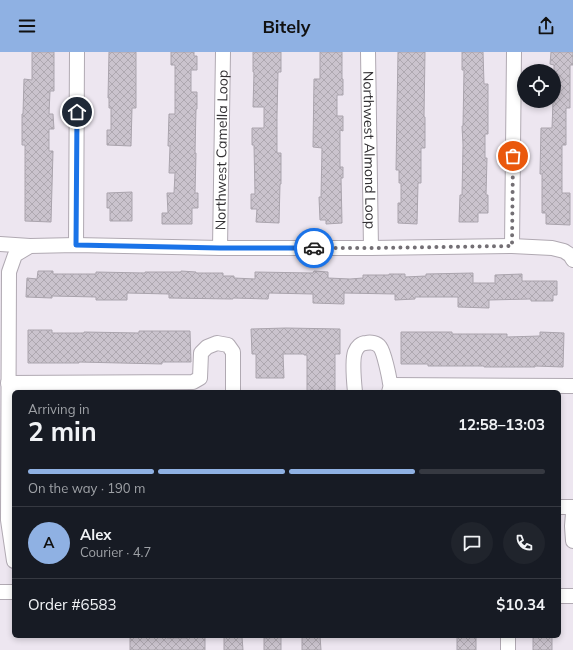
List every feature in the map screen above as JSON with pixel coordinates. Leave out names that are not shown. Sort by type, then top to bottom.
[{"type":"street","points":[[76,245],[77,52]]},
{"type":"street","name":"Northwest Camella Loop","points":[[220,248],[223,52]]},
{"type":"street","name":"Northwest Almond Loop","points":[[368,52],[371,248]]},
{"type":"street","points":[[512,246],[514,52]]},
{"type":"street","points":[[0,244],[30,246],[76,245],[220,248],[512,246],[552,248],[564,251],[570,255],[573,260]]},
{"type":"street","points":[[12,547],[8,520],[11,503],[8,383],[9,272],[15,256],[30,246]]},
{"type":"street","points":[[355,390],[355,352],[363,343],[369,342],[375,343],[383,351],[390,388],[573,386]]},
{"type":"street","points":[[8,383],[193,382],[200,378],[201,353],[206,347],[217,343],[228,345],[233,352],[233,390]]},
{"type":"street","points":[[561,507],[573,507]]},
{"type":"street","points":[[573,513],[573,541]]},
{"type":"street","points":[[0,592],[12,592]]},
{"type":"street","points":[[561,596],[573,596]]},
{"type":"street","points":[[508,638],[508,650]]},
{"type":"building","points":[[32,52],[54,52],[54,91],[50,91],[49,114],[53,114],[54,129],[49,129],[49,151],[53,151],[51,222],[25,221],[25,145],[22,145],[22,114],[24,79],[32,80]]},
{"type":"building","points":[[109,52],[136,52],[136,108],[132,108],[131,146],[107,145],[107,130],[111,130],[111,108],[109,108],[108,98]]},
{"type":"building","points":[[171,52],[194,52],[194,56],[197,56],[197,70],[191,70],[191,92],[197,92],[195,193],[198,193],[198,208],[192,208],[192,224],[162,224],[162,213],[168,213],[167,193],[174,193],[175,173],[169,173],[170,146],[168,146],[169,114],[175,114],[175,65],[171,65]]},
{"type":"building","points":[[253,52],[281,52],[281,72],[278,72],[277,116],[277,153],[281,153],[279,223],[256,222],[257,209],[251,209],[251,194],[255,194],[254,145],[252,145],[252,128],[264,128],[264,107],[253,107]]},
{"type":"building","points":[[320,52],[342,52],[343,95],[337,95],[337,116],[343,116],[343,131],[340,130],[340,167],[343,167],[343,178],[341,178],[342,223],[326,224],[326,220],[320,220],[319,197],[321,197],[322,148],[313,147],[314,79],[320,79]]},
{"type":"building","points":[[398,52],[425,52],[425,148],[421,148],[421,183],[418,183],[417,224],[398,223],[398,203],[401,203],[401,183],[399,183],[399,170],[396,170]]},
{"type":"building","points":[[462,52],[483,52],[484,84],[488,84],[488,134],[485,134],[485,158],[487,158],[486,195],[488,195],[488,213],[478,213],[478,222],[459,222],[460,195],[462,195],[463,145],[462,126],[464,70],[462,70]]},
{"type":"building","points":[[551,52],[573,52],[573,65],[570,65],[570,108],[566,108],[566,145],[562,145],[562,193],[570,193],[570,225],[546,224],[546,213],[542,213],[542,174],[540,174],[541,128],[552,128],[553,108],[561,108],[561,64],[550,64]]},
{"type":"building","points":[[132,192],[132,221],[110,221],[110,208],[107,208],[107,193]]},
{"type":"building","points":[[38,271],[53,271],[53,274],[96,274],[96,272],[145,273],[181,271],[196,273],[223,273],[223,276],[255,279],[255,272],[328,272],[328,278],[350,279],[363,278],[363,275],[405,274],[405,277],[426,276],[426,274],[473,273],[473,283],[495,283],[495,275],[522,274],[522,281],[557,281],[557,295],[553,295],[553,301],[531,301],[531,299],[489,300],[489,308],[458,307],[458,297],[415,297],[415,299],[395,300],[395,294],[344,293],[344,304],[313,303],[313,294],[269,293],[268,299],[169,298],[169,294],[127,293],[127,300],[96,300],[96,297],[26,297],[27,278],[37,279]]},
{"type":"building","points":[[251,329],[340,329],[340,354],[335,354],[335,390],[307,390],[307,355],[304,354],[283,354],[284,378],[256,378],[256,354],[252,354]]},
{"type":"building","points":[[28,330],[52,330],[52,333],[139,333],[139,331],[190,331],[191,362],[162,362],[162,364],[79,362],[28,363]]},
{"type":"building","points":[[401,332],[507,334],[507,337],[540,336],[540,332],[564,333],[563,367],[428,366],[428,364],[401,364]]},
{"type":"building","points":[[130,638],[205,638],[205,650],[130,650]]},
{"type":"building","points":[[224,638],[242,638],[243,650],[224,650]]},
{"type":"building","points":[[264,638],[281,638],[281,650],[264,650]]},
{"type":"building","points":[[302,638],[320,638],[321,650],[302,650]]},
{"type":"building","points":[[457,638],[476,638],[476,650],[457,650]]},
{"type":"building","points":[[533,638],[552,638],[552,650],[533,650]]},
{"type":"way so far","points":[[314,248],[512,246],[513,156]]},
{"type":"route","points":[[77,112],[76,245],[314,248]]}]
